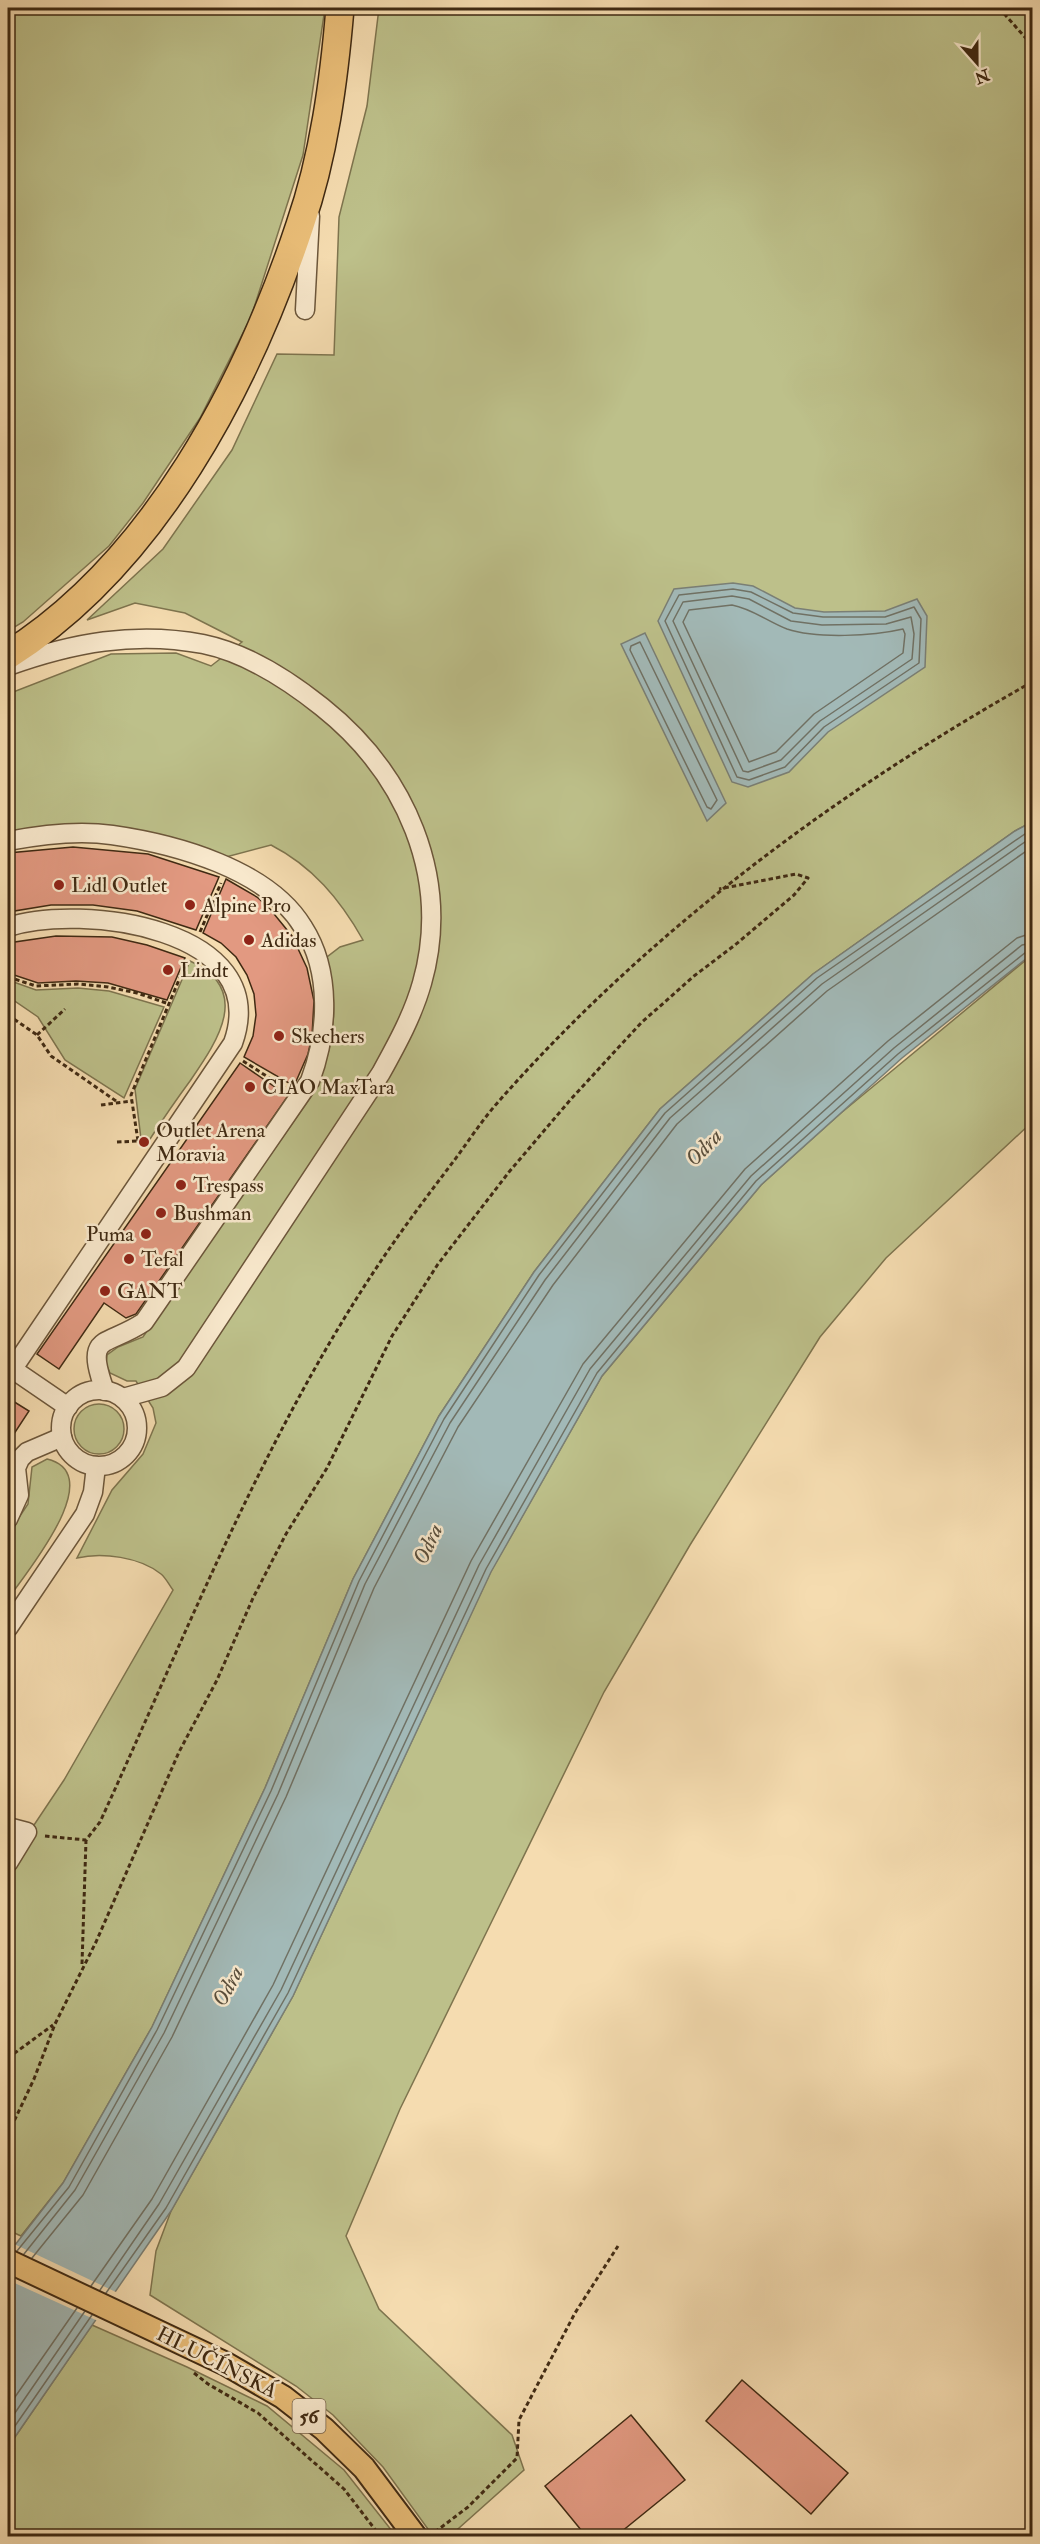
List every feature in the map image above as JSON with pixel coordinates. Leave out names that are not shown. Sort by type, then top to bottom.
[{"type":"highway","points":[[8,655],[56,621],[93,587],[126,550],[185,470],[212,426],[258,337],[301,225],[312,181],[330,98],[340,8]]},
{"type":"main road","name":"HLUČÍNSKÁ","points":[[8,2261],[255,2380],[304,2413],[364,2468],[415,2536]]},
{"type":"street","points":[[305,310],[312,181]]},
{"type":"street","points":[[8,666],[68,646],[115,639],[190,642],[244,658],[315,701],[347,727],[371,752],[406,806],[419,839],[428,875],[431,930],[423,981],[404,1032],[381,1073],[186,1368],[162,1387],[123,1398]]},
{"type":"street","points":[[8,842],[59,835],[110,835],[159,845],[224,865],[260,885],[286,906],[304,928],[317,962],[323,989],[323,1036],[310,1081],[144,1322],[108,1338],[98,1349],[96,1361],[105,1390]]},
{"type":"street","points":[[8,927],[60,919],[130,922],[163,932],[193,947],[222,966],[231,982],[239,1006],[238,1028],[228,1051],[9,1371],[68,1407]]},
{"type":"street","points":[[105,1390],[123,1398],[135,1415],[138,1428],[135,1442],[122,1458],[110,1465],[96,1466],[74,1457],[62,1437],[61,1426],[68,1407],[80,1395],[105,1390]]},
{"type":"street","points":[[8,1519],[19,1495],[16,1468],[20,1458],[27,1452],[62,1437]]},
{"type":"street","points":[[8,1628],[85,1514],[93,1491],[96,1466]]},
{"type":"street","points":[[8,1827],[27,1832],[8,1863]]},
{"type":"path","points":[[999,8],[1032,45]]},
{"type":"path","points":[[82,1966],[86,1840],[100,1822],[259,1475],[369,1279],[497,1103],[588,1008],[719,889],[887,770],[1032,682]]},
{"type":"path","points":[[138,1141],[131,1095],[193,947],[224,865]]},
{"type":"path","points":[[8,2134],[34,2079],[55,2024],[96,1942],[175,1762],[217,1680],[253,1598],[286,1534],[327,1468],[392,1336],[438,1264],[555,1117],[641,1023],[694,976],[795,895],[808,878],[796,874],[719,889]]},
{"type":"path","points":[[8,976],[36,986],[78,984],[108,987],[137,993],[168,1004]]},
{"type":"path","points":[[37,1035],[65,1009]]},
{"type":"path","points":[[8,1015],[37,1035],[51,1056],[119,1103]]},
{"type":"path","points":[[228,1051],[300,1097]]},
{"type":"path","points":[[101,1105],[132,1101]]},
{"type":"path","points":[[117,1142],[138,1141],[158,1155]]},
{"type":"path","points":[[27,1832],[64,1840],[86,1840]]},
{"type":"path","points":[[8,2058],[55,2024]]},
{"type":"path","points":[[429,2536],[468,2507],[517,2457],[519,2420],[575,2313],[618,2246]]},
{"type":"path","points":[[190,2370],[208,2384],[258,2412],[344,2489],[380,2536]]},
{"type":"green space","points":[[8,8],[325,8],[303,155],[251,317],[200,418],[143,503],[109,546],[23,622],[8,631]]},
{"type":"green space","points":[[379,8],[1032,8],[1032,822],[1015,831],[813,974],[660,1109],[534,1272],[439,1416],[353,1579],[265,1788],[152,2027],[63,2183],[21,2236],[8,2230],[8,1864],[64,1780],[173,1590],[161,1574],[143,1563],[109,1556],[77,1558],[112,1490],[143,1454],[156,1423],[153,1408],[136,1381],[127,1381],[110,1373],[106,1364],[107,1355],[118,1347],[143,1337],[310,1098],[322,1073],[332,1035],[334,1008],[327,957],[340,947],[363,940],[345,911],[324,885],[286,853],[271,845],[226,857],[58,826],[8,832],[8,694],[111,654],[176,653],[211,666],[242,642],[185,613],[135,603],[87,620],[163,549],[232,450],[277,354],[334,355],[339,217],[367,106]]},
{"type":"green space","points":[[1032,955],[1032,1122],[886,1258],[820,1337],[690,1545],[604,1692],[400,2109],[346,2236],[379,2309],[512,2435],[524,2470],[450,2536],[433,2536],[383,2467],[333,2415],[296,2386],[150,2295],[156,2251],[171,2211],[293,1996],[491,1571],[602,1376],[761,1185],[841,1113]]},
{"type":"green space","points":[[190,961],[209,973],[221,987],[225,1002],[224,1018],[210,1050],[190,1081],[150,1139],[141,1139],[135,1089]]},
{"type":"green space","points":[[8,980],[36,990],[78,988],[109,991],[164,1007],[124,1098],[65,1060],[38,1017],[9,997]]},
{"type":"green space","points":[[99,1404],[117,1411],[124,1429],[117,1447],[99,1454],[81,1447],[74,1429],[81,1411]]},
{"type":"green space","points":[[47,1459],[64,1468],[70,1484],[67,1504],[44,1548],[8,1599],[8,1534],[28,1504],[32,1467]]},
{"type":"green space","points":[[92,2325],[267,2406],[344,2470],[396,2536],[8,2536],[8,2447]]},
{"type":"water","points":[[733,583],[753,586],[795,608],[824,612],[885,611],[917,599],[927,616],[925,667],[828,732],[789,772],[748,787],[732,782],[658,621],[674,589]]},
{"type":"water","points":[[645,633],[726,803],[707,821],[621,644]]},
{"type":"water","name":"Odra","points":[[1032,822],[1032,954],[902,1058],[761,1185],[602,1376],[491,1572],[293,1996],[171,2211],[8,2447],[8,2254],[63,2183],[152,2027],[265,1788],[353,1579],[439,1416],[534,1272],[660,1109],[813,974],[1015,831]]},
{"type":"pier","points":[[12,2243],[118,2293],[98,2321],[8,2280],[8,2249]]},
{"type":"building","points":[[73,847],[148,854],[219,877],[196,930],[137,911],[93,905],[51,905],[8,912],[8,853]]},
{"type":"building","points":[[226,879],[257,897],[270,909],[292,936],[307,968],[314,1001],[312,1036],[308,1054],[294,1086],[244,1057],[253,1036],[256,1015],[254,994],[247,975],[236,957],[221,943],[203,933]]},
{"type":"building","points":[[56,936],[112,937],[147,945],[185,958],[167,1000],[108,983],[76,981],[38,983],[8,973],[8,943]]},
{"type":"building","points":[[240,1063],[288,1096],[136,1314],[126,1318],[104,1303],[59,1369],[37,1354]]},
{"type":"building","points":[[8,1398],[29,1411],[8,1443]]},
{"type":"building","points":[[742,2380],[848,2473],[811,2514],[706,2421]]},
{"type":"building","points":[[631,2415],[685,2480],[616,2536],[586,2536],[545,2486]]},
{"type":"place","name":"Lidl Outlet","points":[[59,885]]},
{"type":"place","name":"Alpine Pro","points":[[190,905]]},
{"type":"place","name":"Adidas","points":[[249,940]]},
{"type":"place","name":"Lindt","points":[[168,970]]},
{"type":"place","name":"Skechers","points":[[279,1036]]},
{"type":"place","name":"CIAO MaxTara","points":[[250,1087]]},
{"type":"place","name":"Outlet Arena Moravia","points":[[144,1142]]},
{"type":"place","name":"Trespass","points":[[181,1185]]},
{"type":"place","name":"Bushman","points":[[161,1213]]},
{"type":"place","name":"Puma","points":[[146,1234]]},
{"type":"place","name":"Tefal","points":[[129,1259]]},
{"type":"place","name":"GANT","points":[[105,1291]]}]
